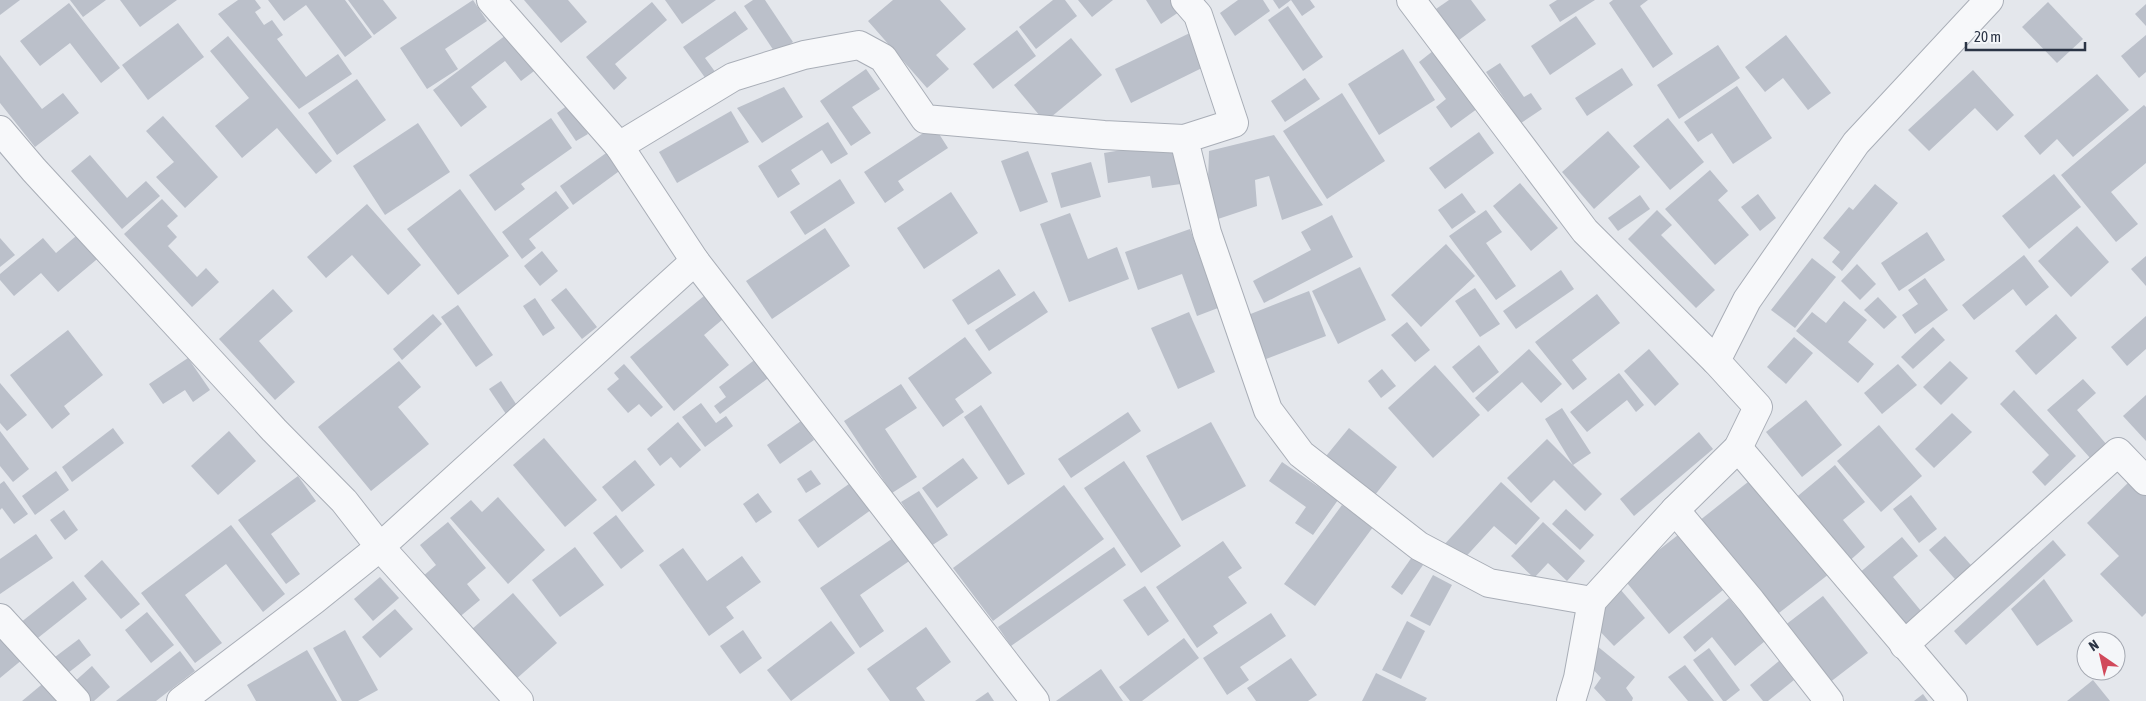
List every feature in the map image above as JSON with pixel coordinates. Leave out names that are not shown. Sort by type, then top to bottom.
[{"type":"street","points":[[491,0],[619,146],[695,261],[1035,701]]},
{"type":"street","points":[[619,146],[733,77],[804,55],[859,44],[883,58],[925,118],[1104,136],[1184,139],[1234,123],[1198,15],[1185,0]]},
{"type":"street","points":[[1411,0],[1585,231],[1716,361],[1758,407],[1738,448],[1675,510],[1592,602],[1578,678],[1571,701]]},
{"type":"street","points":[[1716,361],[1747,300],[1856,143],[1990,0]]},
{"type":"street","points":[[0,130],[34,170],[268,423],[344,501],[380,547],[519,701]]},
{"type":"street","points":[[1184,139],[1207,233],[1268,410],[1301,454],[1419,546],[1489,583],[1592,602]]},
{"type":"street","points":[[181,701],[314,600],[380,547],[695,261]]},
{"type":"street","points":[[1738,448],[1953,701]]},
{"type":"street","points":[[1904,645],[2118,452],[2146,481]]},
{"type":"street","points":[[1675,510],[1751,601],[1828,701]]},
{"type":"street","points":[[0,618],[76,701]]},
{"type":"building","points":[[0,0],[20,0],[0,15]]},
{"type":"building","points":[[70,0],[106,0],[83,17]]},
{"type":"building","points":[[120,0],[177,0],[140,27]]},
{"type":"building","points":[[238,0],[255,0],[261,8],[255,12],[264,25],[272,20],[283,35],[277,39],[306,77],[338,54],[352,74],[299,109],[218,14]]},
{"type":"building","points":[[268,0],[345,0],[372,37],[345,57],[306,5],[284,21]]},
{"type":"building","points":[[348,0],[383,0],[397,18],[374,35]]},
{"type":"building","points":[[473,0],[487,21],[445,49],[458,69],[427,89],[400,48]]},
{"type":"building","points":[[524,0],[568,0],[587,22],[561,43]]},
{"type":"building","points":[[665,0],[716,0],[682,24]]},
{"type":"building","points":[[753,0],[765,0],[793,42],[776,54],[744,6]]},
{"type":"building","points":[[893,0],[940,0],[966,29],[936,55],[949,69],[927,88],[868,21]]},
{"type":"building","points":[[1053,0],[1065,0],[1077,16],[1036,49],[1019,27]]},
{"type":"building","points":[[1078,0],[1113,0],[1092,17]]},
{"type":"building","points":[[1146,0],[1175,0],[1182,10],[1161,24]]},
{"type":"building","points":[[1238,0],[1263,0],[1270,11],[1235,36],[1220,13]]},
{"type":"building","points":[[1273,0],[1291,0],[1279,9]]},
{"type":"building","points":[[1291,0],[1310,0],[1315,7],[1302,16]]},
{"type":"building","points":[[1449,0],[1471,0],[1486,20],[1459,40],[1436,9]]},
{"type":"building","points":[[1557,0],[1595,0],[1560,22],[1549,5]]},
{"type":"building","points":[[1613,0],[1648,0],[1640,6],[1673,54],[1653,68],[1609,3]]},
{"type":"building","points":[[652,2],[667,20],[615,64],[627,78],[614,90],[586,57]]},
{"type":"building","points":[[2048,2],[2083,39],[2057,63],[2022,27]]},
{"type":"building","points":[[69,3],[120,68],[101,83],[70,43],[40,66],[20,41]]},
{"type":"building","points":[[2146,4],[2146,26],[2135,14]]},
{"type":"building","points":[[1288,6],[1323,57],[1303,71],[1268,20]]},
{"type":"building","points":[[735,11],[748,29],[705,58],[716,73],[706,79],[683,47]]},
{"type":"building","points":[[1576,16],[1596,44],[1550,75],[1531,46]]},
{"type":"building","points":[[178,23],[204,57],[148,100],[122,65]]},
{"type":"building","points":[[514,29],[542,65],[521,81],[505,61],[471,87],[487,107],[461,127],[433,90]]},
{"type":"building","points":[[1017,30],[1036,56],[993,89],[973,64]]},
{"type":"building","points":[[1194,31],[1210,64],[1131,103],[1115,69]]},
{"type":"building","points":[[1786,35],[1831,93],[1808,110],[1783,78],[1765,92],[1745,67]]},
{"type":"building","points":[[2146,35],[2146,72],[2139,78],[2121,56]]},
{"type":"building","points":[[228,36],[332,161],[316,174],[277,128],[242,158],[215,126],[249,98],[210,51]]},
{"type":"building","points":[[1071,38],[1102,75],[1045,122],[1014,85]]},
{"type":"building","points":[[1718,45],[1740,78],[1679,119],[1657,85]]},
{"type":"building","points":[[1438,47],[1481,106],[1451,128],[1436,107],[1446,99],[1419,62]]},
{"type":"building","points":[[1403,49],[1435,100],[1379,135],[1348,84]]},
{"type":"building","points":[[0,55],[42,109],[63,93],[79,113],[35,147],[0,103]]},
{"type":"building","points":[[1500,63],[1524,97],[1531,93],[1542,109],[1521,123],[1486,72]]},
{"type":"building","points":[[1622,68],[1633,85],[1587,116],[1575,98]]},
{"type":"building","points":[[866,69],[880,89],[852,107],[871,133],[851,146],[820,101]]},
{"type":"building","points":[[1973,70],[2014,115],[1997,131],[1975,108],[1929,151],[1908,130]]},
{"type":"building","points":[[2097,74],[2129,110],[2073,157],[2057,139],[2040,155],[2024,136]]},
{"type":"building","points":[[1305,78],[1320,99],[1285,122],[1271,101]]},
{"type":"building","points":[[357,79],[386,120],[337,155],[308,113]]},
{"type":"building","points":[[1737,86],[1772,138],[1733,164],[1712,133],[1698,142],[1684,122]]},
{"type":"building","points":[[784,87],[803,117],[762,143],[737,108]]},
{"type":"building","points":[[1342,93],[1385,161],[1327,199],[1283,131]]},
{"type":"building","points":[[568,105],[588,134],[576,141],[557,113]]},
{"type":"building","points":[[2144,105],[2146,107],[2146,163],[2111,192],[2138,224],[2116,242],[2061,175]]},
{"type":"building","points":[[731,111],[749,142],[677,183],[659,152]]},
{"type":"building","points":[[163,116],[218,177],[185,208],[156,177],[174,162],[146,131]]},
{"type":"building","points":[[551,118],[572,148],[521,184],[525,189],[495,211],[469,175]]},
{"type":"building","points":[[1668,118],[1704,162],[1670,190],[1633,146]]},
{"type":"building","points":[[828,122],[848,154],[831,164],[822,150],[791,170],[800,184],[778,198],[758,166]]},
{"type":"building","points":[[418,123],[450,172],[385,215],[353,166]]},
{"type":"building","points":[[934,126],[948,148],[898,181],[904,190],[885,203],[864,172]]},
{"type":"building","points":[[1608,131],[1640,167],[1594,209],[1562,172]]},
{"type":"building","points":[[1479,132],[1494,153],[1445,189],[1429,168]]},
{"type":"building","points":[[1274,135],[1323,205],[1282,220],[1269,176],[1255,180],[1257,206],[1218,219],[1208,181],[1209,151]]},
{"type":"building","points":[[1175,141],[1181,184],[1152,188],[1150,176],[1108,183],[1104,153]]},
{"type":"building","points":[[609,151],[622,169],[573,205],[560,186]]},
{"type":"building","points":[[1028,151],[1048,202],[1020,212],[1001,161]]},
{"type":"building","points":[[90,155],[127,198],[146,181],[160,196],[122,229],[71,171]]},
{"type":"building","points":[[1091,162],[1101,197],[1061,208],[1051,173]]},
{"type":"building","points":[[1710,170],[1728,191],[1718,200],[1749,235],[1715,265],[1665,209]]},
{"type":"building","points":[[2054,174],[2081,207],[2029,249],[2002,216]]},
{"type":"building","points":[[840,179],[855,203],[805,235],[790,212]]},
{"type":"building","points":[[1520,183],[1558,228],[1531,251],[1493,206]]},
{"type":"building","points":[[1875,184],[1898,203],[1842,271],[1832,262],[1840,252],[1823,238],[1849,207],[1853,210]]},
{"type":"building","points":[[460,189],[509,256],[458,295],[407,229]]},
{"type":"building","points":[[556,191],[569,208],[529,239],[536,248],[522,259],[502,232]]},
{"type":"building","points":[[951,192],[978,233],[924,269],[897,228]]},
{"type":"building","points":[[1462,193],[1476,212],[1452,229],[1438,210]]},
{"type":"building","points":[[1758,194],[1776,218],[1760,231],[1741,207]]},
{"type":"building","points":[[1640,195],[1650,209],[1618,231],[1608,218]]},
{"type":"building","points":[[162,199],[178,216],[167,226],[177,237],[168,246],[197,277],[206,268],[219,282],[192,307],[124,234]]},
{"type":"building","points":[[367,204],[421,265],[388,295],[352,255],[326,278],[307,257]]},
{"type":"building","points":[[1486,210],[1502,232],[1486,243],[1516,286],[1496,300],[1449,236]]},
{"type":"building","points":[[1657,210],[1672,225],[1661,235],[1715,290],[1696,308],[1628,239]]},
{"type":"building","points":[[1070,213],[1088,259],[1117,247],[1129,279],[1069,302],[1040,224]]},
{"type":"building","points":[[1332,215],[1353,257],[1264,303],[1253,281],[1311,250],[1301,232]]},
{"type":"building","points":[[2077,226],[2109,262],[2071,297],[2038,261]]},
{"type":"building","points":[[825,228],[850,266],[772,319],[746,281]]},
{"type":"building","points":[[1190,229],[1218,308],[1197,316],[1182,274],[1138,290],[1125,252]]},
{"type":"building","points":[[82,231],[102,255],[58,292],[41,273],[14,296],[0,280],[0,274],[43,238],[56,253]]},
{"type":"building","points":[[1927,232],[1945,260],[1899,291],[1881,263]]},
{"type":"building","points":[[0,238],[15,255],[0,267]]},
{"type":"building","points":[[1446,244],[1475,276],[1421,327],[1391,295]]},
{"type":"building","points":[[542,251],[558,271],[540,286],[524,266]]},
{"type":"building","points":[[2024,255],[2049,287],[2026,306],[2013,289],[1974,320],[1962,305]]},
{"type":"building","points":[[2146,256],[2146,286],[2131,269]]},
{"type":"building","points":[[1812,258],[1836,277],[1795,328],[1771,310]]},
{"type":"building","points":[[1857,264],[1876,284],[1860,300],[1841,281]]},
{"type":"building","points":[[1360,267],[1386,320],[1338,344],[1312,291]]},
{"type":"building","points":[[999,269],[1016,295],[968,325],[952,300]]},
{"type":"building","points":[[1561,270],[1574,289],[1516,329],[1503,311]]},
{"type":"building","points":[[1925,278],[1948,310],[1915,334],[1902,315],[1918,304],[1908,290]]},
{"type":"building","points":[[566,288],[597,327],[582,339],[551,300]]},
{"type":"building","points":[[1475,288],[1500,324],[1480,337],[1455,301]]},
{"type":"building","points":[[273,289],[293,311],[259,341],[295,382],[275,400],[219,339]]},
{"type":"building","points":[[710,291],[729,314],[704,335],[729,365],[674,411],[630,357]]},
{"type":"building","points":[[1034,291],[1048,312],[989,351],[975,330]]},
{"type":"building","points":[[1309,291],[1326,336],[1266,359],[1248,315]]},
{"type":"building","points":[[1597,294],[1620,323],[1572,360],[1587,379],[1573,390],[1535,342]]},
{"type":"building","points":[[1878,297],[1897,317],[1884,329],[1864,310]]},
{"type":"building","points":[[535,298],[555,328],[543,336],[523,306]]},
{"type":"building","points":[[1844,301],[1867,320],[1848,342],[1874,364],[1858,383],[1796,331],[1812,312],[1826,323]]},
{"type":"building","points":[[458,305],[493,355],[476,367],[441,317]]},
{"type":"building","points":[[1189,312],[1215,372],[1178,389],[1151,328]]},
{"type":"building","points":[[433,314],[442,324],[402,360],[393,349]]},
{"type":"building","points":[[2056,314],[2077,338],[2036,375],[2015,351]]},
{"type":"building","points":[[2146,316],[2146,349],[2127,366],[2111,347]]},
{"type":"building","points":[[1407,322],[1430,350],[1415,362],[1391,335]]},
{"type":"building","points":[[1933,327],[1945,340],[1913,369],[1901,357]]},
{"type":"building","points":[[68,330],[103,375],[64,406],[70,414],[52,429],[10,375]]},
{"type":"building","points":[[965,337],[992,373],[955,399],[964,412],[943,427],[908,378]]},
{"type":"building","points":[[1794,337],[1813,353],[1786,384],[1767,367]]},
{"type":"building","points":[[1479,345],[1499,372],[1473,393],[1452,367]]},
{"type":"building","points":[[1529,349],[1562,384],[1541,403],[1522,382],[1488,412],[1475,398]]},
{"type":"building","points":[[1649,349],[1679,384],[1655,406],[1624,371]]},
{"type":"building","points":[[761,355],[775,373],[720,414],[714,406],[726,397],[719,387]]},
{"type":"building","points":[[188,358],[210,390],[193,402],[185,390],[163,404],[149,384]]},
{"type":"building","points":[[399,361],[421,387],[398,407],[429,444],[371,491],[318,427]]},
{"type":"building","points":[[1950,361],[1968,378],[1941,405],[1923,387]]},
{"type":"building","points":[[624,364],[663,407],[651,417],[639,404],[628,413],[607,389],[619,379],[614,373]]},
{"type":"building","points":[[1898,364],[1917,385],[1882,414],[1864,393]]},
{"type":"building","points":[[1435,365],[1480,415],[1433,458],[1388,408]]},
{"type":"building","points":[[1382,369],[1396,386],[1381,398],[1368,381]]},
{"type":"building","points":[[1619,373],[1644,405],[1636,412],[1627,400],[1587,432],[1570,412]]},
{"type":"building","points":[[2083,379],[2096,393],[2077,410],[2107,445],[2091,459],[2047,410]]},
{"type":"building","points":[[501,381],[518,407],[506,414],[489,389]]},
{"type":"building","points":[[0,383],[27,415],[7,431],[0,423]]},
{"type":"building","points":[[901,384],[917,408],[885,429],[917,477],[892,493],[844,421]]},
{"type":"building","points":[[2014,390],[2076,456],[2045,486],[2032,472],[2049,455],[2000,404]]},
{"type":"building","points":[[2146,395],[2146,441],[2123,416]]},
{"type":"building","points":[[1806,400],[1842,445],[1802,477],[1766,432]]},
{"type":"building","points":[[701,403],[716,423],[726,416],[733,426],[705,447],[682,417]]},
{"type":"building","points":[[981,405],[1025,474],[1008,485],[964,417]]},
{"type":"building","points":[[1562,408],[1591,453],[1573,465],[1545,419]]},
{"type":"building","points":[[1128,412],[1141,431],[1071,478],[1058,459]]},
{"type":"building","points":[[1952,413],[1972,432],[1934,468],[1915,449]]},
{"type":"building","points":[[801,421],[814,440],[780,464],[767,445]]},
{"type":"building","points":[[678,422],[701,450],[680,468],[671,457],[660,466],[647,449]]},
{"type":"building","points":[[1211,422],[1246,486],[1182,521],[1146,456]]},
{"type":"building","points":[[1879,425],[1922,476],[1881,512],[1837,461]]},
{"type":"building","points":[[113,428],[124,443],[72,482],[62,467]]},
{"type":"building","points":[[1349,428],[1397,467],[1371,500],[1322,461]]},
{"type":"building","points":[[0,431],[29,469],[13,482],[0,466]]},
{"type":"building","points":[[229,431],[256,461],[218,495],[191,466]]},
{"type":"building","points":[[1699,432],[1713,449],[1634,516],[1620,499]]},
{"type":"building","points":[[544,438],[597,500],[565,527],[513,465]]},
{"type":"building","points":[[1547,439],[1602,494],[1585,511],[1554,480],[1531,503],[1507,478]]},
{"type":"building","points":[[963,458],[978,478],[937,508],[922,488]]},
{"type":"building","points":[[635,460],[655,485],[622,512],[602,487]]},
{"type":"building","points":[[1124,461],[1181,546],[1141,573],[1084,488]]},
{"type":"building","points":[[1282,462],[1338,500],[1313,535],[1295,523],[1306,507],[1269,481]]},
{"type":"building","points":[[1835,465],[1865,502],[1843,520],[1865,547],[1846,564],[1793,500]]},
{"type":"building","points":[[811,470],[821,484],[806,493],[797,479]]},
{"type":"building","points":[[56,471],[69,490],[35,515],[22,496]]},
{"type":"building","points":[[298,476],[316,501],[271,534],[300,574],[286,584],[238,520]]},
{"type":"building","points":[[1753,478],[1829,574],[1774,617],[1699,521]]},
{"type":"building","points":[[856,479],[875,507],[818,548],[798,520]]},
{"type":"building","points":[[2132,479],[2146,493],[2146,613],[2142,617],[2100,574],[2119,556],[2087,523]]},
{"type":"building","points":[[4,481],[28,514],[14,524],[2,508],[0,510],[0,484]]},
{"type":"building","points":[[1501,482],[1540,518],[1516,545],[1494,526],[1461,562],[1443,546]]},
{"type":"building","points":[[1064,485],[1104,539],[993,621],[953,568]]},
{"type":"building","points":[[919,491],[948,535],[931,546],[901,502]]},
{"type":"building","points":[[758,493],[772,512],[756,523],[743,504]]},
{"type":"building","points":[[1911,495],[1937,529],[1919,543],[1893,509]]},
{"type":"building","points":[[498,497],[545,550],[508,584],[450,518],[471,500],[482,512]]},
{"type":"building","points":[[1342,505],[1373,527],[1315,606],[1284,584]]},
{"type":"building","points":[[1566,509],[1594,535],[1580,550],[1552,524]]},
{"type":"building","points":[[64,510],[78,530],[65,540],[50,520]]},
{"type":"building","points":[[616,515],[644,551],[621,569],[593,533]]},
{"type":"building","points":[[448,522],[486,568],[467,584],[480,600],[457,619],[422,577],[436,565],[420,545]]},
{"type":"building","points":[[1543,522],[1585,561],[1567,581],[1548,563],[1534,578],[1511,556]]},
{"type":"building","points":[[231,525],[285,594],[263,612],[226,564],[185,595],[222,643],[195,663],[141,593]]},
{"type":"building","points":[[36,534],[53,558],[0,594],[0,559]]},
{"type":"building","points":[[899,534],[915,557],[860,595],[884,631],[860,648],[820,588]]},
{"type":"building","points":[[1678,535],[1723,590],[1669,634],[1623,578]]},
{"type":"building","points":[[1945,536],[1978,573],[1962,587],[1929,550]]},
{"type":"building","points":[[1902,537],[1918,556],[1893,577],[1926,617],[1907,632],[1858,574]]},
{"type":"building","points":[[2053,540],[2066,555],[1966,645],[1954,631]]},
{"type":"building","points":[[1223,541],[1242,568],[1228,577],[1247,603],[1213,626],[1218,633],[1197,648],[1156,587]]},
{"type":"building","points":[[575,547],[604,585],[560,617],[532,580]]},
{"type":"building","points":[[1114,547],[1126,565],[1011,646],[998,627]]},
{"type":"building","points":[[683,548],[707,581],[742,556],[761,582],[726,607],[734,618],[709,636],[659,565]]},
{"type":"building","points":[[1412,557],[1423,565],[1402,595],[1391,587]]},
{"type":"building","points":[[102,560],[140,604],[121,619],[84,576]]},
{"type":"building","points":[[1433,575],[1452,585],[1430,626],[1410,616]]},
{"type":"building","points":[[380,577],[399,598],[373,621],[354,599]]},
{"type":"building","points":[[2044,579],[2073,621],[2037,646],[2011,609]]},
{"type":"building","points":[[73,581],[87,599],[34,641],[20,623]]},
{"type":"building","points":[[1145,586],[1169,621],[1148,636],[1123,600]]},
{"type":"building","points":[[1620,589],[1645,618],[1614,646],[1592,623]]},
{"type":"building","points":[[513,593],[557,643],[515,680],[471,630]]},
{"type":"building","points":[[1823,596],[1868,653],[1829,683],[1784,626]]},
{"type":"building","points":[[1729,598],[1765,641],[1735,666],[1712,637],[1695,652],[1683,637]]},
{"type":"building","points":[[395,609],[413,629],[380,658],[362,637]]},
{"type":"building","points":[[147,612],[174,645],[151,663],[125,630]]},
{"type":"building","points":[[1271,613],[1286,636],[1240,667],[1249,680],[1227,695],[1203,658]]},
{"type":"building","points":[[831,621],[855,653],[791,701],[767,670]]},
{"type":"building","points":[[1407,621],[1425,631],[1401,679],[1382,670]]},
{"type":"building","points":[[926,627],[951,662],[916,688],[925,701],[890,701],[867,669]]},
{"type":"building","points":[[0,629],[23,659],[0,678]]},
{"type":"building","points":[[345,630],[378,690],[358,701],[342,701],[313,648]]},
{"type":"building","points":[[743,630],[762,658],[740,674],[720,646]]},
{"type":"building","points":[[1184,638],[1199,658],[1142,701],[1130,701],[1119,687]]},
{"type":"building","points":[[79,639],[91,655],[68,673],[55,657]]},
{"type":"building","points":[[1591,641],[1635,677],[1626,688],[1633,698],[1632,701],[1606,701],[1594,688],[1601,678],[1590,666]]},
{"type":"building","points":[[1709,648],[1740,690],[1726,701],[1723,701],[1693,660]]},
{"type":"building","points":[[307,650],[337,701],[256,701],[247,685]]},
{"type":"building","points":[[180,651],[195,671],[156,701],[116,701]]},
{"type":"building","points":[[1291,658],[1317,695],[1308,701],[1256,701],[1247,688]]},
{"type":"building","points":[[1779,661],[1794,680],[1768,701],[1763,701],[1750,685]]},
{"type":"building","points":[[1685,665],[1714,701],[1688,701],[1668,677]]},
{"type":"building","points":[[92,666],[110,687],[94,701],[87,701],[72,684]]},
{"type":"building","points":[[1101,669],[1123,701],[1056,701]]},
{"type":"building","points":[[1376,673],[1427,698],[1425,701],[1362,701]]},
{"type":"building","points":[[46,681],[62,701],[22,701]]},
{"type":"building","points":[[2094,681],[2110,701],[2067,701]]},
{"type":"building","points":[[988,692],[994,701],[975,701]]},
{"type":"building","points":[[1923,694],[1928,701],[1914,701]]}]
